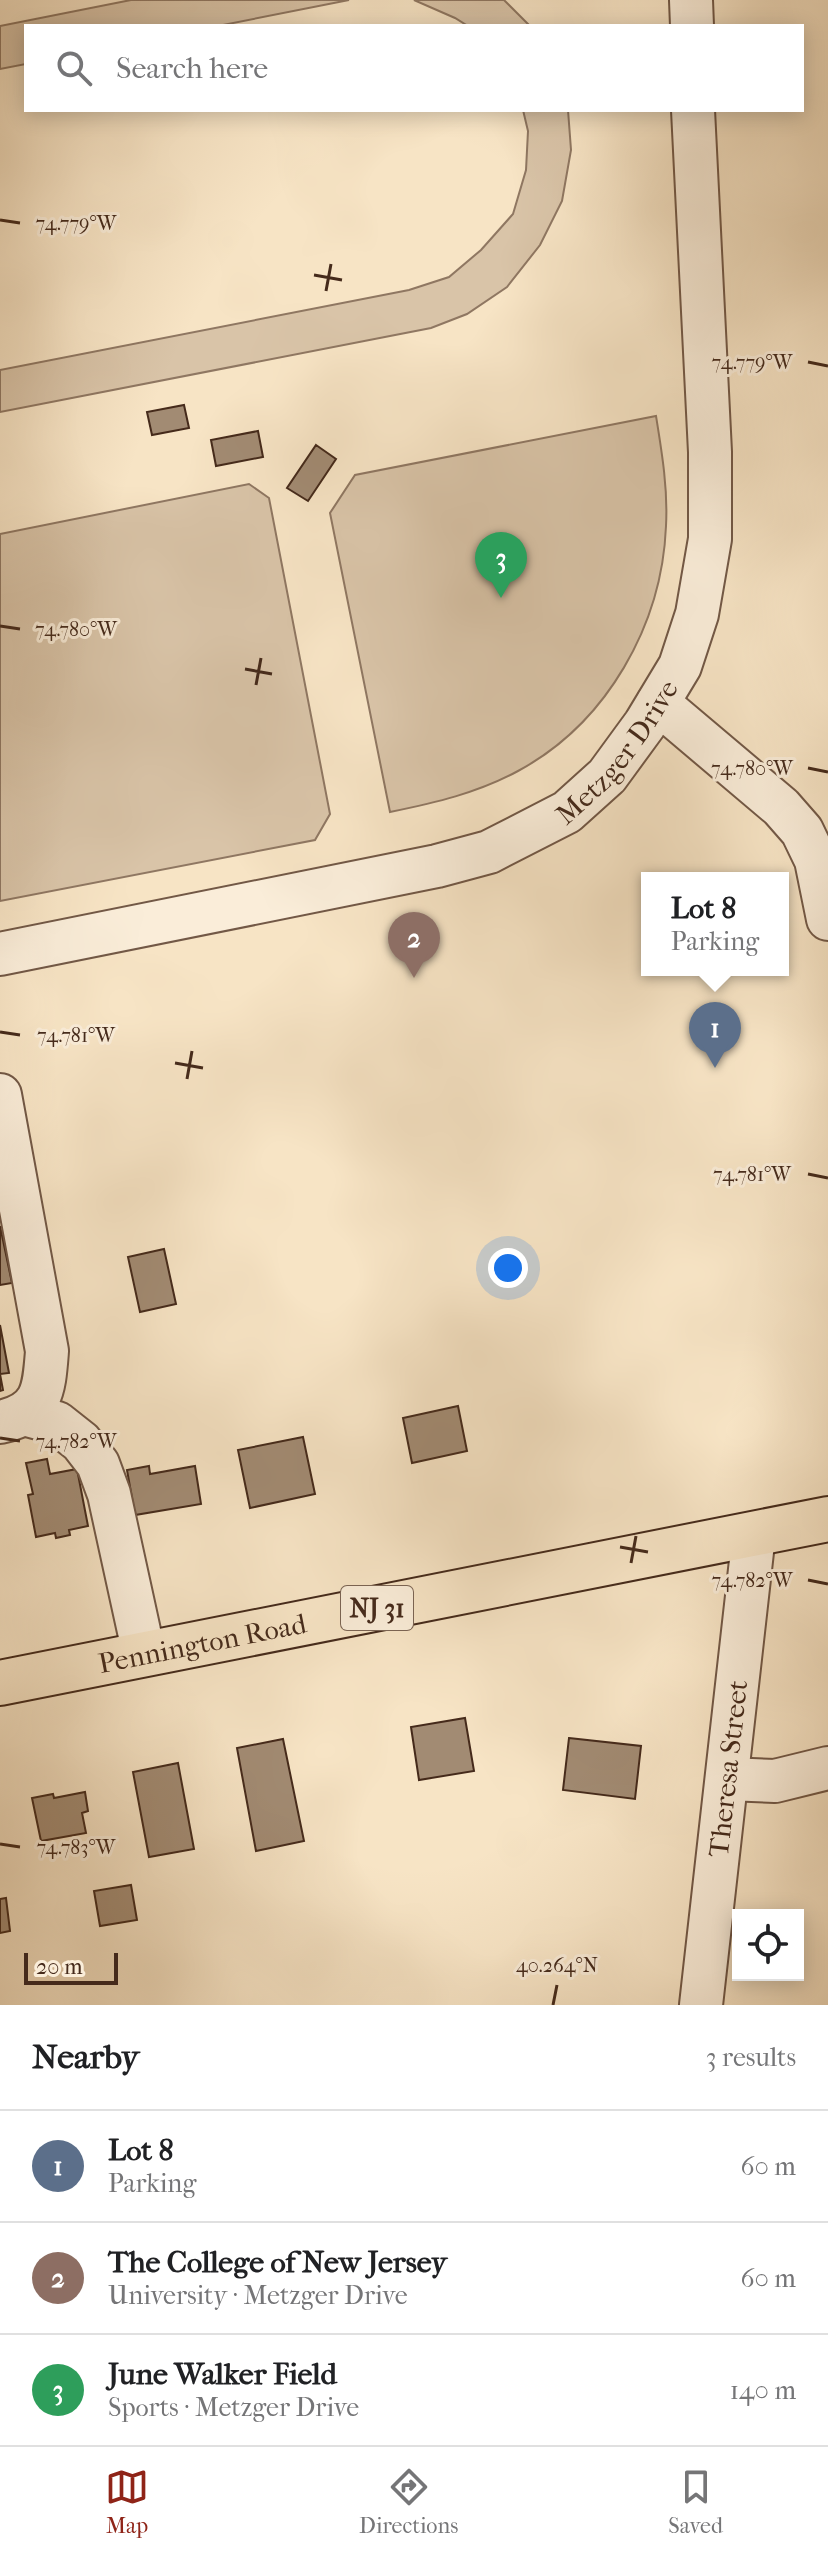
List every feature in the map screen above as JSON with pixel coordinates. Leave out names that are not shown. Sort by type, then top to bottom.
[{"type":"main road","name":"Pennington Road","points":[[0,1683],[828,1519]]},
{"type":"street","points":[[691,0],[692,24]]},
{"type":"street","name":"Metzger Drive","points":[[0,954],[437,866],[489,852],[567,812],[607,776],[680,666],[697,614],[710,539],[710,452],[693,112]]},
{"type":"street","points":[[658,703],[781,807],[802,831],[816,860],[828,919]]},
{"type":"street","points":[[0,1095],[47,1351],[42,1394],[32,1409],[12,1418]]},
{"type":"street","points":[[12,1418],[57,1423],[81,1442],[98,1464],[109,1494],[144,1654]]},
{"type":"street","name":"Theresa Street","points":[[701,2005],[754,1534]]},
{"type":"street","points":[[727,1779],[775,1781],[828,1768]]},
{"type":"shaded area","points":[[131,0],[349,0],[228,24],[24,24],[24,64],[0,69],[0,26]]},
{"type":"shaded area","points":[[414,0],[504,0],[528,24],[465,24]]},
{"type":"shaded area","points":[[523,112],[568,112],[571,150],[562,201],[540,245],[507,287],[467,314],[431,328],[0,412],[0,370],[409,290],[449,277],[481,250],[513,214],[526,170],[528,131]]},
{"type":"shaded area","points":[[656,416],[666,498],[662,563],[654,599],[624,668],[578,726],[550,751],[518,771],[472,791],[390,812],[330,513],[355,475]]},
{"type":"shaded area","points":[[249,484],[269,498],[330,814],[315,840],[0,901],[0,534]]},
{"type":"building","points":[[184,405],[189,428],[152,435],[147,412]]},
{"type":"building","points":[[258,431],[263,457],[216,466],[211,440]]},
{"type":"building","points":[[316,445],[336,459],[308,501],[287,488]]},
{"type":"building","points":[[0,1226],[12,1283],[0,1285]]},
{"type":"building","points":[[164,1249],[176,1304],[140,1312],[128,1257]]},
{"type":"building","points":[[0,1325],[9,1373],[0,1374]]},
{"type":"building","points":[[458,1406],[467,1451],[412,1463],[403,1418]]},
{"type":"building","points":[[303,1437],[315,1494],[250,1508],[238,1450]]},
{"type":"building","points":[[47,1459],[50,1474],[77,1469],[88,1526],[69,1530],[70,1535],[56,1538],[55,1533],[36,1537],[28,1495],[33,1494],[26,1463]]},
{"type":"building","points":[[149,1466],[150,1474],[195,1466],[201,1504],[135,1515],[127,1470]]},
{"type":"building","points":[[465,1718],[474,1771],[419,1780],[411,1727]]},
{"type":"building","points":[[569,1738],[641,1746],[635,1799],[563,1790]]},
{"type":"building","points":[[283,1739],[304,1841],[256,1851],[237,1748]]},
{"type":"building","points":[[178,1763],[194,1849],[149,1857],[133,1772]]},
{"type":"building","points":[[85,1792],[88,1811],[82,1813],[86,1833],[41,1841],[32,1798],[53,1794],[54,1798]]},
{"type":"building","points":[[131,1885],[137,1920],[100,1926],[94,1891]]},
{"type":"building","points":[[6,1898],[10,1931],[0,1933],[0,1899]]},
{"type":"place","name":"June Walker Field","points":[[501,598]]},
{"type":"place","name":"The College of New Jersey","points":[[414,978]]},
{"type":"place","name":"Lot 8","points":[[715,1068]]}]
